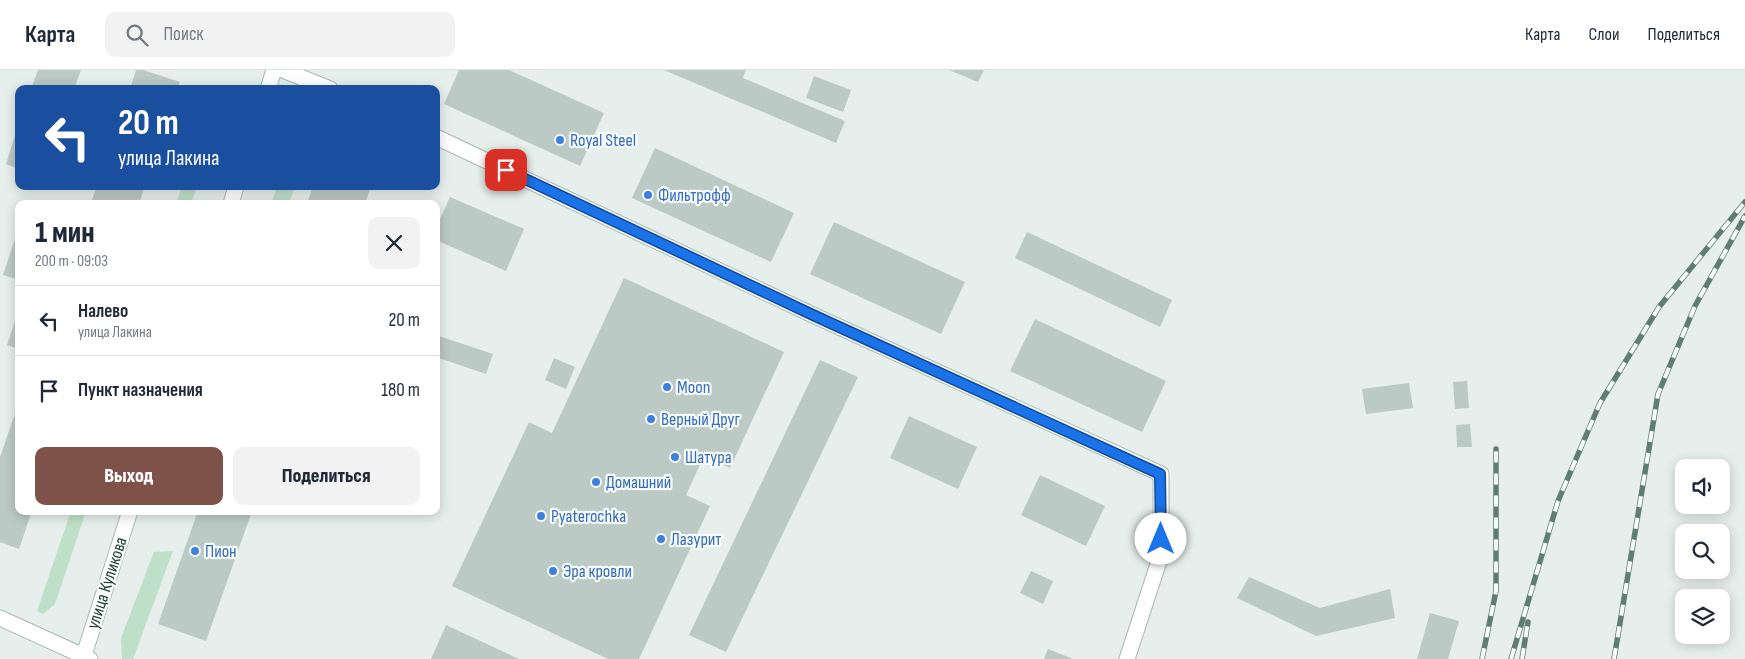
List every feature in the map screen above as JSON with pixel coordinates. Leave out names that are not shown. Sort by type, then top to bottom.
[{"type":"street","points":[[269,85],[274,70]]},
{"type":"street","points":[[283,70],[320,85]]},
{"type":"street","points":[[440,139],[813,315],[1160,474],[1161,555],[1127,659]]},
{"type":"street","name":"улица Куликова","points":[[85,658],[129,515]]},
{"type":"street","points":[[0,618],[85,658]]},
{"type":"green space","points":[[181,190],[196,190],[192,200],[177,200]]},
{"type":"green space","points":[[276,190],[294,190],[290,200],[272,200]]},
{"type":"green space","points":[[70,515],[85,515],[55,604],[43,614],[37,611]]},
{"type":"green space","points":[[173,551],[133,659],[122,659],[121,638],[154,552]]},
{"type":"building","points":[[38,70],[81,70],[75,85],[32,85]]},
{"type":"building","points":[[136,70],[143,70],[180,82],[179,85],[131,85]]},
{"type":"building","points":[[459,70],[509,70],[604,113],[580,166],[444,104]]},
{"type":"building","points":[[664,70],[746,70],[743,78],[845,121],[836,143]]},
{"type":"building","points":[[949,70],[984,70],[978,82]]},
{"type":"building","points":[[814,76],[851,90],[843,112],[806,98]]},
{"type":"building","points":[[15,136],[15,167],[6,164]]},
{"type":"building","points":[[655,148],[794,213],[771,262],[632,198]]},
{"type":"building","points":[[96,190],[144,190],[140,200],[92,200]]},
{"type":"building","points":[[312,190],[370,190],[366,200],[308,200]]},
{"type":"building","points":[[450,197],[524,229],[506,271],[440,242],[440,219]]},
{"type":"building","points":[[834,222],[965,282],[941,334],[810,274]]},
{"type":"building","points":[[1027,232],[1172,300],[1160,327],[1015,258]]},
{"type":"building","points":[[15,239],[15,279],[3,275]]},
{"type":"building","name":"Домашний","points":[[624,278],[784,352],[730,468],[704,456],[686,495],[710,506],[639,659],[608,659],[452,586],[529,422],[552,433]]},
{"type":"building","points":[[1035,319],[1166,381],[1142,432],[1010,371]]},
{"type":"building","points":[[15,321],[15,348],[7,345]]},
{"type":"building","points":[[440,336],[493,354],[486,374],[440,358]]},
{"type":"building","points":[[554,358],[575,367],[566,389],[545,380]]},
{"type":"building","points":[[820,360],[858,377],[726,652],[689,635]]},
{"type":"building","points":[[1467,381],[1469,408],[1455,409],[1453,382]]},
{"type":"building","points":[[1409,383],[1413,408],[1366,414],[1362,389]]},
{"type":"building","points":[[15,414],[15,515],[31,515],[19,549],[0,542],[0,457]]},
{"type":"building","points":[[909,416],[977,447],[958,489],[890,458]]},
{"type":"building","points":[[1470,424],[1472,447],[1457,447],[1456,425]]},
{"type":"building","points":[[1040,475],[1105,506],[1086,546],[1021,515]]},
{"type":"building","points":[[197,515],[251,515],[206,641],[158,624]]},
{"type":"building","points":[[1031,571],[1053,581],[1043,604],[1020,593]]},
{"type":"building","points":[[1249,577],[1320,608],[1390,589],[1395,618],[1316,636],[1237,598]]},
{"type":"building","points":[[1430,613],[1459,621],[1448,659],[1417,659]]},
{"type":"building","points":[[446,625],[519,659],[431,659]]},
{"type":"building","points":[[1048,649],[1073,659],[1044,659]]},
{"type":"railway","points":[[1511,659],[1558,501],[1600,403],[1659,307],[1745,202]]},
{"type":"railway","points":[[1614,659],[1658,394],[1695,306],[1745,216]]},
{"type":"railway","points":[[1482,659],[1496,591],[1496,449]]},
{"type":"railway","points":[[1522,659],[1528,622]]},
{"type":"place","name":"Royal Steel","points":[[560,140]]},
{"type":"place","name":"Фильтрофф","points":[[648,195]]},
{"type":"place","name":"Moon","points":[[667,387]]},
{"type":"place","name":"Верный Друг","points":[[651,419]]},
{"type":"place","name":"Шатура","points":[[675,457]]},
{"type":"place","name":"Домашний","points":[[596,482]]},
{"type":"place","name":"Pyaterochka","points":[[541,516]]},
{"type":"place","name":"Лазурит","points":[[661,539]]},
{"type":"place","name":"Пион","points":[[195,551]]},
{"type":"place","name":"Эра кровли","points":[[553,571]]},
{"type":"route","points":[[506,170],[813,315],[1160,474],[1161,539]]}]
